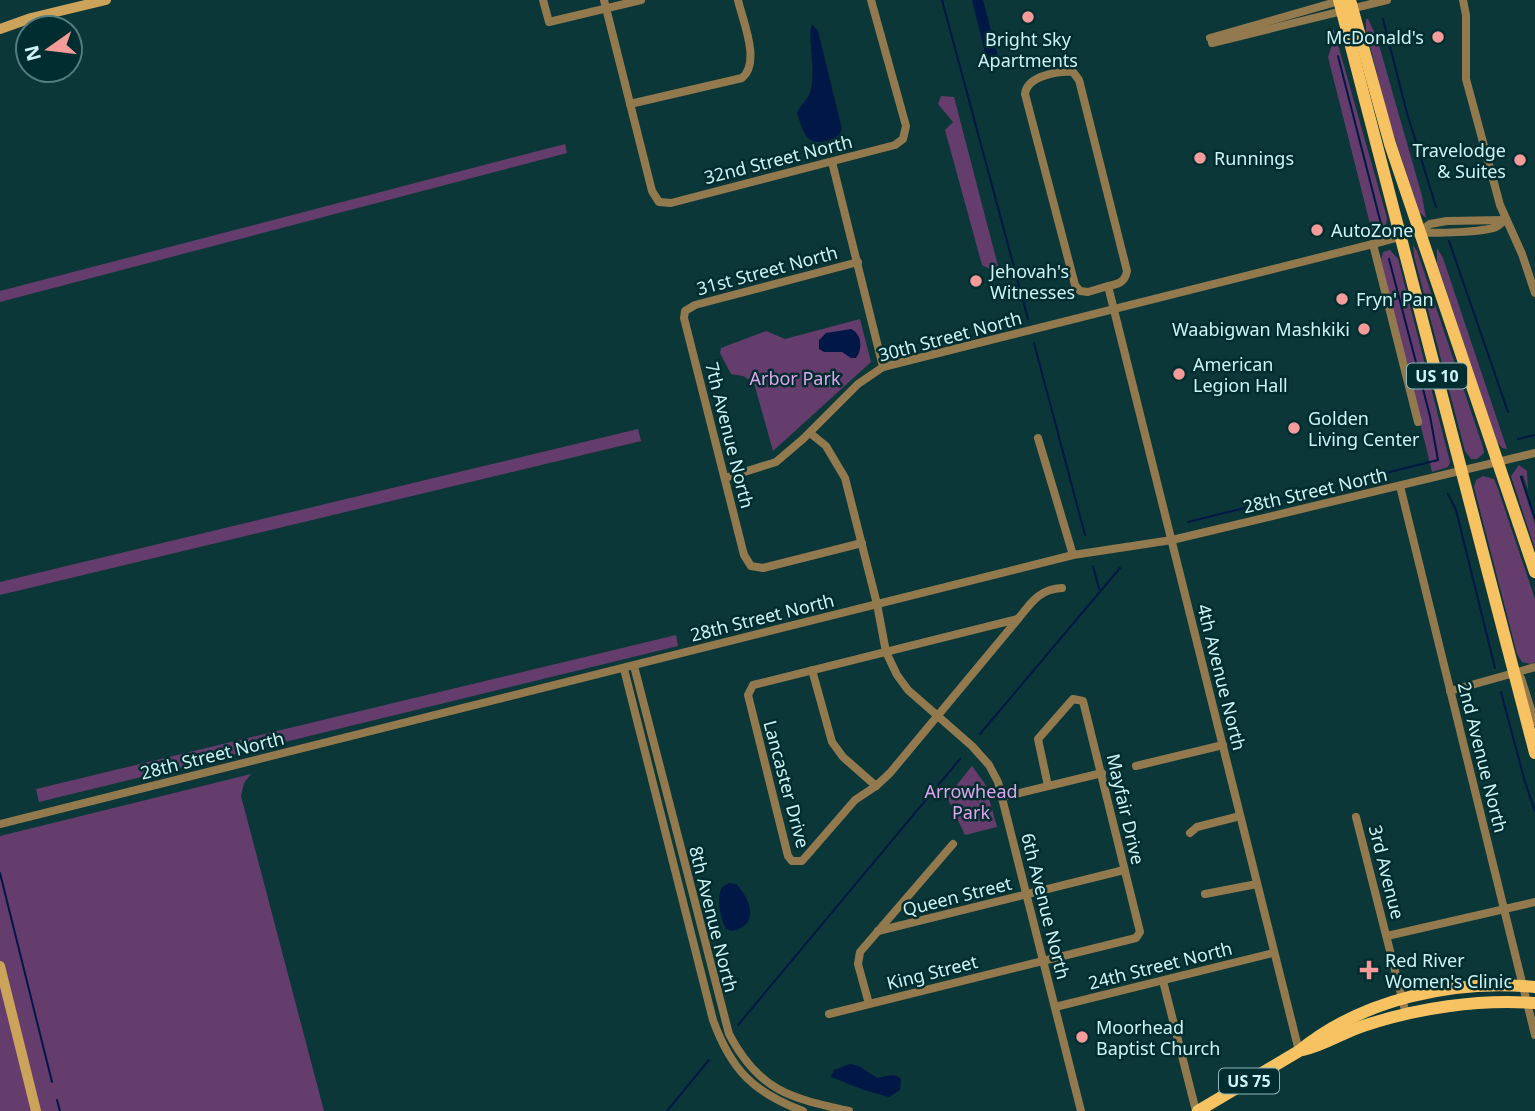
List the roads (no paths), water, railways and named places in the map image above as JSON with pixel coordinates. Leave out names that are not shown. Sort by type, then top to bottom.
[{"type":"main road","points":[[48,14],[106,0]]},
{"type":"main road","name":"US 10","points":[[1344,4],[1535,572]]},
{"type":"main road","name":"US 10","points":[[1344,4],[1399,237],[1517,672],[1535,753]]},
{"type":"main road","points":[[0,966],[36,1111]]},
{"type":"main road","name":"US 75","points":[[1197,1111],[1355,1017],[1403,999],[1474,985],[1529,986]]},
{"type":"main road","name":"US 75","points":[[1299,1051],[1318,1047],[1360,1027],[1406,1014],[1477,1003],[1531,1003]]},
{"type":"street","points":[[543,0],[549,22],[605,4],[641,0]]},
{"type":"street","points":[[605,4],[630,104],[742,78],[750,72],[752,59],[738,0]]},
{"type":"street","name":"32nd Street North","points":[[630,104],[652,191],[659,202],[671,203],[895,145],[903,139],[906,126],[871,0]]},
{"type":"street","points":[[1211,40],[1344,4],[1387,0]]},
{"type":"street","points":[[1463,0],[1466,15],[1466,79],[1495,192],[1522,254],[1535,293]]},
{"type":"street","points":[[1065,72],[1073,72],[1079,80],[1127,271],[1126,278],[1120,283],[1108,286],[1088,292],[1080,291],[1075,285],[1025,94],[1026,86],[1032,80],[1065,72]]},
{"type":"street","points":[[832,162],[883,367]]},
{"type":"street","name":"30th Street North","points":[[725,478],[776,462],[810,433],[858,384],[883,367],[1419,232],[1433,234],[1445,231],[1474,231],[1496,227],[1505,220]]},
{"type":"street","points":[[1373,244],[1418,422]]},
{"type":"street","name":"31st Street North","points":[[685,311],[858,262]]},
{"type":"street","name":"4th Avenue North","points":[[1108,286],[1299,1051]]},
{"type":"street","name":"7th Avenue North","points":[[685,311],[684,318],[744,555],[751,566],[763,568],[862,543]]},
{"type":"street","name":"6th Avenue North","points":[[810,433],[826,446],[845,478],[877,604],[886,652],[897,675],[908,690],[972,746],[989,765],[998,782],[1081,1111]]},
{"type":"street","points":[[1038,438],[1073,555]]},
{"type":"street","name":"28th Street North","points":[[0,824],[1073,555],[1172,540],[1535,453]]},
{"type":"street","name":"2nd Avenue North","points":[[1400,486],[1504,909],[1529,986],[1535,1035]]},
{"type":"street","name":"Lancaster Drive","points":[[1017,619],[753,685],[748,695],[788,856],[792,861],[802,861],[855,800],[876,786],[939,716],[1017,619],[1042,593],[1049,588],[1062,588]]},
{"type":"street","name":"8th Avenue North","points":[[634,666],[723,1017],[738,1052],[752,1070],[771,1086],[788,1094],[849,1111]]},
{"type":"street","points":[[1450,691],[1535,667]]},
{"type":"street","name":"8th Avenue North","points":[[624,669],[713,1020],[742,1080],[766,1095],[803,1111]]},
{"type":"street","points":[[812,670],[832,743],[843,757],[876,786]]},
{"type":"street","points":[[1517,672],[1535,722]]},
{"type":"street","name":"Mayfair Drive","points":[[1044,960],[1136,938],[1140,932],[1083,701],[1073,699],[1038,739],[1048,786]]},
{"type":"street","points":[[1136,766],[1223,745]]},
{"type":"street","points":[[1003,797],[1102,773]]},
{"type":"street","points":[[1190,833],[1197,827],[1240,816]]},
{"type":"street","name":"3rd Avenue","points":[[1356,817],[1406,1014]]},
{"type":"street","points":[[869,1004],[858,957],[953,844]]},
{"type":"street","name":"Queen Street","points":[[878,931],[1124,870]]},
{"type":"street","points":[[1205,894],[1256,884]]},
{"type":"street","points":[[1387,936],[1535,902]]},
{"type":"street","name":"24th Street North","points":[[1055,1007],[1273,953]]},
{"type":"street","name":"King Street","points":[[828,1014],[1044,960]]},
{"type":"street","points":[[1163,981],[1197,1111]]},
{"type":"street","points":[[742,1080],[752,1070]]},
{"type":"water","points":[[972,0],[983,0],[998,57],[996,61],[986,57]]},
{"type":"water","points":[[812,24],[818,31],[842,129],[836,137],[822,142],[807,137],[797,113],[811,89]]},
{"type":"water","points":[[851,329],[855,331],[860,342],[856,358],[842,352],[824,352],[819,349],[819,340],[826,333]]},
{"type":"water","points":[[729,883],[736,884],[741,890],[750,911],[747,923],[732,931],[726,929],[719,902],[722,887]]},
{"type":"water","points":[[850,1064],[859,1066],[877,1078],[893,1075],[898,1077],[901,1079],[900,1090],[889,1097],[831,1077],[834,1070]]},
{"type":"waterway","points":[[942,0],[1028,319]]},
{"type":"waterway","points":[[1383,19],[1407,113],[1436,207]]},
{"type":"waterway","points":[[1338,56],[1381,224]]},
{"type":"waterway","points":[[1449,241],[1508,412]]},
{"type":"waterway","points":[[1188,522],[1438,460],[1430,416],[1389,259]]},
{"type":"waterway","points":[[1034,343],[1085,535]]},
{"type":"waterway","points":[[1518,439],[1535,435]]},
{"type":"waterway","points":[[1521,477],[1535,518]]},
{"type":"waterway","points":[[1448,494],[1456,510],[1495,668]]},
{"type":"waterway","points":[[1093,566],[1099,589]]},
{"type":"waterway","points":[[980,734],[1120,568]]},
{"type":"waterway","points":[[1501,692],[1535,811]]},
{"type":"waterway","points":[[738,1025],[960,759]]},
{"type":"waterway","points":[[0,873],[52,1082]]},
{"type":"waterway","points":[[667,1111],[709,1060]]},
{"type":"waterway","points":[[57,1100],[60,1111]]},
{"type":"place","name":"Bright Sky Apartments","points":[[1028,17]]},
{"type":"place","name":"McDonald's","points":[[1438,37]]},
{"type":"place","name":"Runnings","points":[[1200,158]]},
{"type":"place","name":"Travelodge & Suites","points":[[1520,160]]},
{"type":"place","name":"AutoZone","points":[[1317,230]]},
{"type":"place","name":"Jehovah's Witnesses","points":[[976,281]]},
{"type":"place","name":"Fryn' Pan","points":[[1342,299]]},
{"type":"place","name":"Waabigwan Mashkiki","points":[[1364,329]]},
{"type":"place","name":"American Legion Hall","points":[[1179,374]]},
{"type":"place","name":"Golden Living Center","points":[[1294,428]]},
{"type":"place","name":"Red River Women's Clinic","points":[[1369,970]]},
{"type":"place","name":"Moorhead Baptist Church","points":[[1082,1037]]},
{"type":"park label","name":"Arbor Park","points":[[795,378]]},
{"type":"park label","name":"Arrowhead Park","points":[[971,801]]}]
